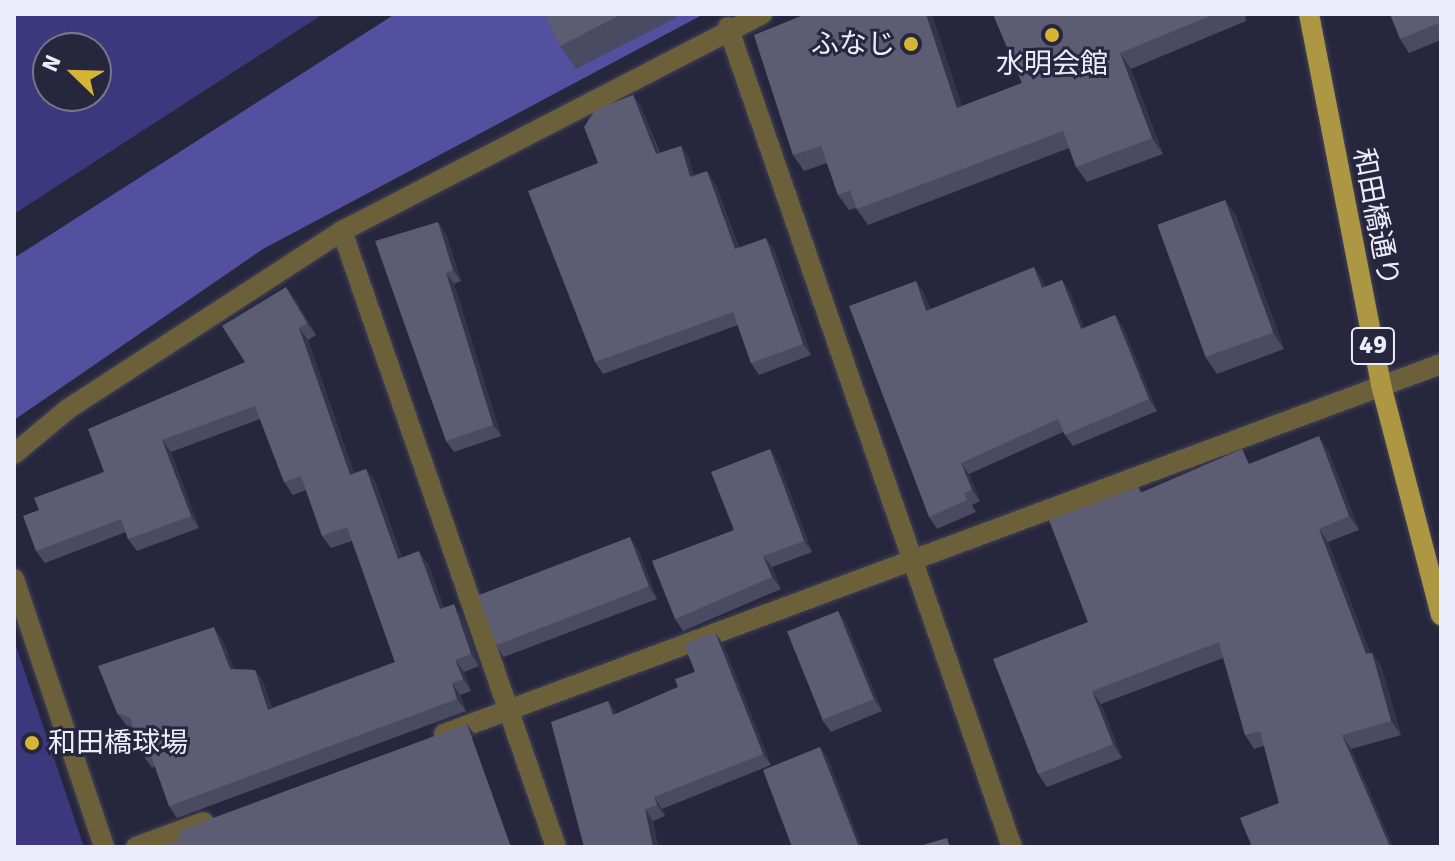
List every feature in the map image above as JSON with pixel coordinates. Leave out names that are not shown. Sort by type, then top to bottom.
[{"type":"main road","name":"和田橋通り","points":[[1309,14],[1381,385],[1441,615]]},
{"type":"street","points":[[14,454],[68,409],[342,231],[728,27],[762,14]]},
{"type":"street","points":[[728,27],[1012,847]]},
{"type":"street","points":[[342,231],[556,847]]},
{"type":"street","points":[[419,743],[1441,364]]},
{"type":"street","points":[[14,579],[104,847]]},
{"type":"street","points":[[136,847],[225,814]]},
{"type":"shaded area","points":[[14,14],[323,14],[14,214]]},
{"type":"shaded area","points":[[395,14],[704,14],[263,249],[14,420],[14,258]]},
{"type":"shaded area","name":"和田橋球場","points":[[14,640],[84,847],[14,847]]},
{"type":"building","points":[[544,14],[622,14],[560,46]]},
{"type":"building","points":[[806,14],[926,14],[957,108],[1022,83],[993,14],[1215,14],[1120,53],[1152,138],[1076,167],[1063,131],[857,209],[850,190],[838,195],[821,146],[793,155],[754,35]]},
{"type":"building","points":[[1390,14],[1441,14],[1441,22],[1400,39]]},
{"type":"building","points":[[633,95],[656,154],[681,146],[690,177],[707,171],[735,249],[766,238],[803,344],[751,363],[733,312],[595,362],[528,191],[598,163],[584,127],[595,110]]},
{"type":"building","points":[[1225,200],[1273,332],[1206,357],[1157,225]]},
{"type":"building","points":[[438,222],[453,270],[446,273],[493,425],[446,441],[375,241]]},
{"type":"building","points":[[1034,267],[1042,288],[1062,280],[1081,329],[1115,315],[1149,399],[1065,435],[1058,419],[961,463],[972,490],[964,493],[967,500],[929,517],[849,306],[916,281],[926,311]]},
{"type":"building","points":[[286,287],[307,323],[299,328],[350,475],[366,469],[398,559],[419,551],[440,609],[454,604],[471,654],[455,660],[463,679],[452,683],[457,699],[169,806],[150,753],[143,755],[130,718],[117,713],[98,666],[214,627],[230,669],[255,670],[268,710],[395,662],[347,527],[322,536],[301,476],[284,482],[255,406],[162,440],[191,516],[128,539],[121,519],[36,551],[23,516],[39,510],[34,498],[104,472],[88,429],[245,362],[222,326]]},
{"type":"building","points":[[1319,436],[1349,516],[1319,529],[1366,654],[1372,653],[1391,721],[1342,735],[1390,847],[1252,847],[1240,818],[1279,803],[1260,731],[1245,735],[1219,642],[1092,691],[1113,744],[1038,774],[993,659],[1088,622],[1049,520],[1138,487],[1140,493],[1242,449],[1249,464]]},
{"type":"building","points":[[770,449],[804,541],[763,556],[772,577],[675,619],[652,561],[734,530],[711,472]]},
{"type":"building","points":[[630,537],[649,586],[497,645],[478,595]]},
{"type":"building","points":[[838,611],[874,699],[823,720],[787,632]]},
{"type":"building","points":[[715,632],[763,754],[654,797],[657,805],[645,809],[653,847],[584,847],[551,722],[608,701],[613,715],[678,687],[675,679],[695,672],[684,644]]},
{"type":"building","points":[[467,724],[511,847],[160,847],[181,839],[178,831]]},
{"type":"building","points":[[820,747],[859,847],[792,847],[763,770]]},
{"type":"building","points":[[947,838],[950,847],[916,847]]},
{"type":"place","name":"水明会館","points":[[1052,35]]},
{"type":"place","name":"ふなじ","points":[[911,44]]},
{"type":"place","name":"和田橋球場","points":[[32,743]]}]
